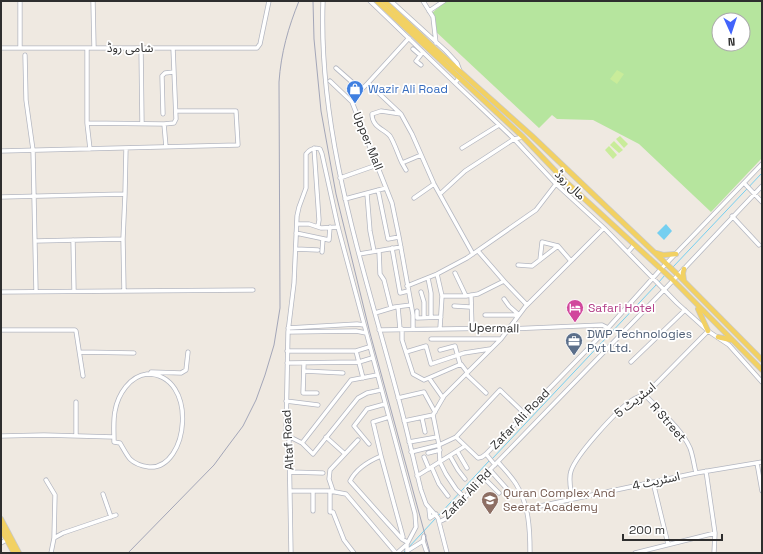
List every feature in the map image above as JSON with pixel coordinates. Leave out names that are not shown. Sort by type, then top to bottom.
[{"type":"main road","name":"مال روڈ","points":[[377,1],[433,51],[461,71],[532,136],[677,274],[762,360]]},
{"type":"main road","name":"مال روڈ","points":[[384,1],[459,78],[523,137],[566,182],[672,280],[762,370]]},
{"type":"main road","points":[[654,252],[663,255],[676,254]]},
{"type":"main road","points":[[684,269],[683,276],[685,282]]},
{"type":"main road","points":[[697,306],[708,331]]},
{"type":"main road","points":[[718,337],[733,341]]},
{"type":"main road","points":[[1,519],[19,553]]},
{"type":"main road","points":[[1,529],[14,553]]},
{"type":"street","points":[[20,1],[20,48]]},
{"type":"street","points":[[93,1],[94,48]]},
{"type":"street","name":"شامی روڈ","points":[[1,48],[255,48],[260,44],[269,1]]},
{"type":"street","points":[[323,1],[323,60],[338,170],[423,498],[428,508],[430,518],[437,517]]},
{"type":"street","points":[[370,1],[409,38],[422,54],[514,138],[556,184],[604,228],[663,289],[708,331],[729,345],[762,382]]},
{"type":"street","points":[[391,1],[453,58],[461,71]]},
{"type":"street","points":[[423,1],[434,23],[436,43]]},
{"type":"street","points":[[429,11],[444,1]]},
{"type":"street","name":"Upper Mall","points":[[409,38],[361,90],[352,102],[392,203],[413,315],[413,328]]},
{"type":"street","points":[[141,47],[142,124]]},
{"type":"street","points":[[87,48],[87,123],[90,149]]},
{"type":"street","points":[[87,123],[176,123],[173,48]]},
{"type":"street","points":[[413,49],[422,54]]},
{"type":"street","points":[[421,66],[416,61],[422,54]]},
{"type":"street","points":[[25,55],[26,100],[32,150],[36,291]]},
{"type":"street","points":[[336,68],[361,90]]},
{"type":"street","points":[[163,114],[162,76],[166,72],[174,72]]},
{"type":"street","points":[[454,83],[459,78]]},
{"type":"street","points":[[330,81],[352,102]]},
{"type":"street","points":[[368,83],[401,114],[434,184],[473,254]]},
{"type":"street","points":[[1,151],[238,145],[236,111],[176,111]]},
{"type":"street","points":[[401,114],[381,112],[373,113],[371,115],[379,128],[389,135],[406,170]]},
{"type":"street","points":[[164,124],[166,147]]},
{"type":"street","points":[[462,148],[499,125]]},
{"type":"street","points":[[514,138],[516,131]]},
{"type":"street","points":[[440,194],[465,171],[514,138],[523,137]]},
{"type":"street","points":[[124,291],[122,239],[126,194],[126,148]]},
{"type":"street","points":[[318,226],[319,220],[314,148],[320,148],[322,154],[331,200],[416,519],[415,530],[407,548]]},
{"type":"street","name":"Altaf Road","points":[[291,553],[290,439],[286,432],[288,328],[294,283],[296,233],[299,207],[306,188],[306,154],[309,150],[314,148]]},
{"type":"street","points":[[402,163],[421,155]]},
{"type":"street","name":"Zafar Ali Road","points":[[762,164],[746,184],[676,254],[667,266],[487,455],[495,463],[677,274],[684,269],[753,193],[762,186]]},
{"type":"street","points":[[340,178],[377,165]]},
{"type":"street","points":[[414,198],[434,184]]},
{"type":"street","points":[[408,286],[437,274],[478,251],[536,210],[556,184]]},
{"type":"street","points":[[746,184],[762,202]]},
{"type":"street","points":[[345,199],[386,188]]},
{"type":"street","points":[[378,190],[388,239],[399,237]]},
{"type":"street","points":[[1,197],[126,194]]},
{"type":"street","points":[[367,194],[370,231],[374,251]]},
{"type":"street","points":[[732,216],[759,245]]},
{"type":"street","points":[[297,224],[309,224],[321,228],[338,227]]},
{"type":"street","points":[[296,233],[329,240],[330,227]]},
{"type":"street","points":[[404,421],[434,414],[443,398],[500,339],[527,305],[604,228]]},
{"type":"street","points":[[35,241],[122,239]]},
{"type":"street","points":[[322,239],[322,252]]},
{"type":"street","points":[[74,240],[74,291]]},
{"type":"street","points":[[540,260],[542,242],[558,246],[571,261]]},
{"type":"street","points":[[628,252],[634,245]]},
{"type":"street","points":[[518,265],[532,266],[558,246]]},
{"type":"street","points":[[359,254],[401,247]]},
{"type":"street","points":[[296,248],[318,250]]},
{"type":"street","points":[[392,248],[400,293],[408,292]]},
{"type":"street","points":[[378,251],[380,274],[384,280],[391,308]]},
{"type":"street","points":[[478,251],[527,305]]},
{"type":"street","points":[[455,273],[468,295],[472,328]]},
{"type":"street","points":[[437,274],[442,296],[440,328]]},
{"type":"street","points":[[428,278],[431,293],[431,317]]},
{"type":"street","points":[[442,296],[478,294],[504,281]]},
{"type":"street","points":[[1,292],[253,290]]},
{"type":"street","points":[[421,292],[424,302],[424,317]]},
{"type":"street","points":[[504,299],[518,315]]},
{"type":"street","points":[[375,313],[391,308],[411,305]]},
{"type":"street","points":[[454,306],[470,308]]},
{"type":"street","points":[[398,307],[402,340],[413,374],[424,380],[460,364]]},
{"type":"street","points":[[631,362],[685,310]]},
{"type":"street","points":[[417,311],[417,318],[441,317]]},
{"type":"street","points":[[485,315],[518,315]]},
{"type":"street","points":[[288,328],[357,324],[364,325]]},
{"type":"street","name":"Upermall","points":[[379,330],[413,328],[508,329],[602,325],[608,328]]},
{"type":"street","points":[[1,330],[75,330],[83,376]]},
{"type":"street","points":[[288,332],[356,330],[366,333]]},
{"type":"street","name":"اسٹریٹ 5","points":[[572,498],[570,487],[571,471],[581,453],[618,411],[633,399],[645,395],[708,331]]},
{"type":"street","points":[[431,339],[500,339]]},
{"type":"street","points":[[406,352],[426,346],[431,364],[464,354],[490,349]]},
{"type":"street","points":[[440,350],[455,346],[460,364],[466,373],[486,393]]},
{"type":"street","points":[[287,351],[356,351],[369,347]]},
{"type":"street","points":[[356,351],[363,378]]},
{"type":"street","points":[[80,352],[134,353]]},
{"type":"street","points":[[144,374],[154,374],[164,378],[172,384],[181,402],[183,417],[182,432],[178,446],[167,461],[152,467],[142,466],[129,458],[120,443],[114,442],[114,413],[120,397],[130,382],[144,374],[158,372],[184,372],[186,370],[188,352]]},
{"type":"street","points":[[287,363],[359,362],[372,358]]},
{"type":"street","points":[[304,363],[303,393],[317,393]]},
{"type":"street","points":[[304,371],[343,373]]},
{"type":"street","points":[[302,443],[351,380],[377,375]]},
{"type":"street","points":[[429,378],[443,398]]},
{"type":"street","points":[[290,439],[292,438],[302,443],[313,454],[358,398],[367,393],[381,390]]},
{"type":"street","points":[[411,452],[439,445],[456,437],[500,390],[525,414]]},
{"type":"street","points":[[398,398],[424,392],[434,414],[440,450],[440,462],[456,489],[463,496]]},
{"type":"street","name":"R Street","points":[[645,395],[684,438],[689,448],[696,473]]},
{"type":"street","points":[[286,401],[318,405]]},
{"type":"street","points":[[76,402],[76,436]]},
{"type":"street","points":[[369,444],[354,426],[367,409],[385,404]]},
{"type":"street","points":[[389,417],[372,422],[398,518],[402,539]]},
{"type":"street","points":[[422,418],[425,432]]},
{"type":"street","points":[[1,436],[114,437]]},
{"type":"street","points":[[326,437],[345,454]]},
{"type":"street","points":[[409,442],[437,437]]},
{"type":"street","points":[[456,437],[478,458],[487,455]]},
{"type":"street","points":[[354,553],[344,540],[333,512],[330,512],[331,491],[328,478],[330,470],[358,440]]},
{"type":"street","points":[[417,476],[465,446]]},
{"type":"street","points":[[428,453],[440,450]]},
{"type":"street","points":[[457,452],[467,468]]},
{"type":"street","points":[[381,456],[369,461],[353,476],[350,481],[402,539],[407,548]]},
{"type":"street","points":[[450,456],[465,479]]},
{"type":"street","points":[[424,457],[439,484],[448,496]]},
{"type":"street","name":"اسٹریٹ 4","points":[[526,509],[572,498],[706,471],[762,462]]},
{"type":"street","points":[[495,463],[515,483],[524,499],[530,538],[530,553]]},
{"type":"street","name":"Zafar Ali Rd","points":[[437,517],[445,520],[463,496],[490,470],[495,463]]},
{"type":"street","points":[[757,463],[762,491]]},
{"type":"street","points":[[490,470],[507,489]]},
{"type":"street","points":[[706,471],[715,533],[714,553]]},
{"type":"street","points":[[290,472],[323,472]]},
{"type":"street","points":[[483,477],[499,493]]},
{"type":"street","points":[[46,480],[55,494],[54,538],[51,553]]},
{"type":"street","points":[[653,482],[668,544]]},
{"type":"street","points":[[290,491],[331,491],[346,494],[397,553],[424,539],[427,553]]},
{"type":"street","points":[[313,491],[313,511]]},
{"type":"street","points":[[54,538],[63,533],[113,516],[102,494]]},
{"type":"street","points":[[428,508],[437,517],[447,553]]},
{"type":"street","points":[[635,553],[715,533]]},
{"type":"street","points":[[1,543],[6,540]]},
{"type":"green space","points":[[446,1],[762,1],[762,158],[711,212],[639,144],[593,120],[557,119],[552,115],[539,128],[433,29],[432,13]]},
{"type":"green space","points":[[617,70],[624,74],[617,84],[610,79]]},
{"type":"green space","points":[[620,136],[628,144],[624,148],[616,139]]},
{"type":"green space","points":[[614,141],[623,150],[619,153],[610,145]]},
{"type":"green space","points":[[609,146],[617,155],[613,159],[605,150]]},
{"type":"water","points":[[666,224],[672,231],[664,240],[657,233]]},
{"type":"waterway","points":[[673,267],[762,173]]},
{"type":"waterway","points":[[659,282],[665,275]]},
{"type":"waterway","points":[[492,459],[657,284]]},
{"type":"waterway","points":[[438,516],[489,461]]},
{"type":"waterway","points":[[408,548],[436,518]]},
{"type":"waterway","points":[[403,553],[406,550]]},
{"type":"railway","points":[[128,553],[214,465],[243,426],[256,400],[265,375],[274,345],[280,308],[279,82],[281,61],[299,1]]},
{"type":"railway","points":[[313,1],[314,39],[321,111],[336,194],[370,333],[430,553]]},
{"type":"place","name":"Wazir Ali Road","points":[[355,104]]},
{"type":"place","name":"Safari Hotel","points":[[575,323]]},
{"type":"place","name":"DWP Technologies Pvt Ltd.","points":[[574,356]]},
{"type":"place","name":"Quran Complex And Seerat Academy","points":[[490,515]]}]
